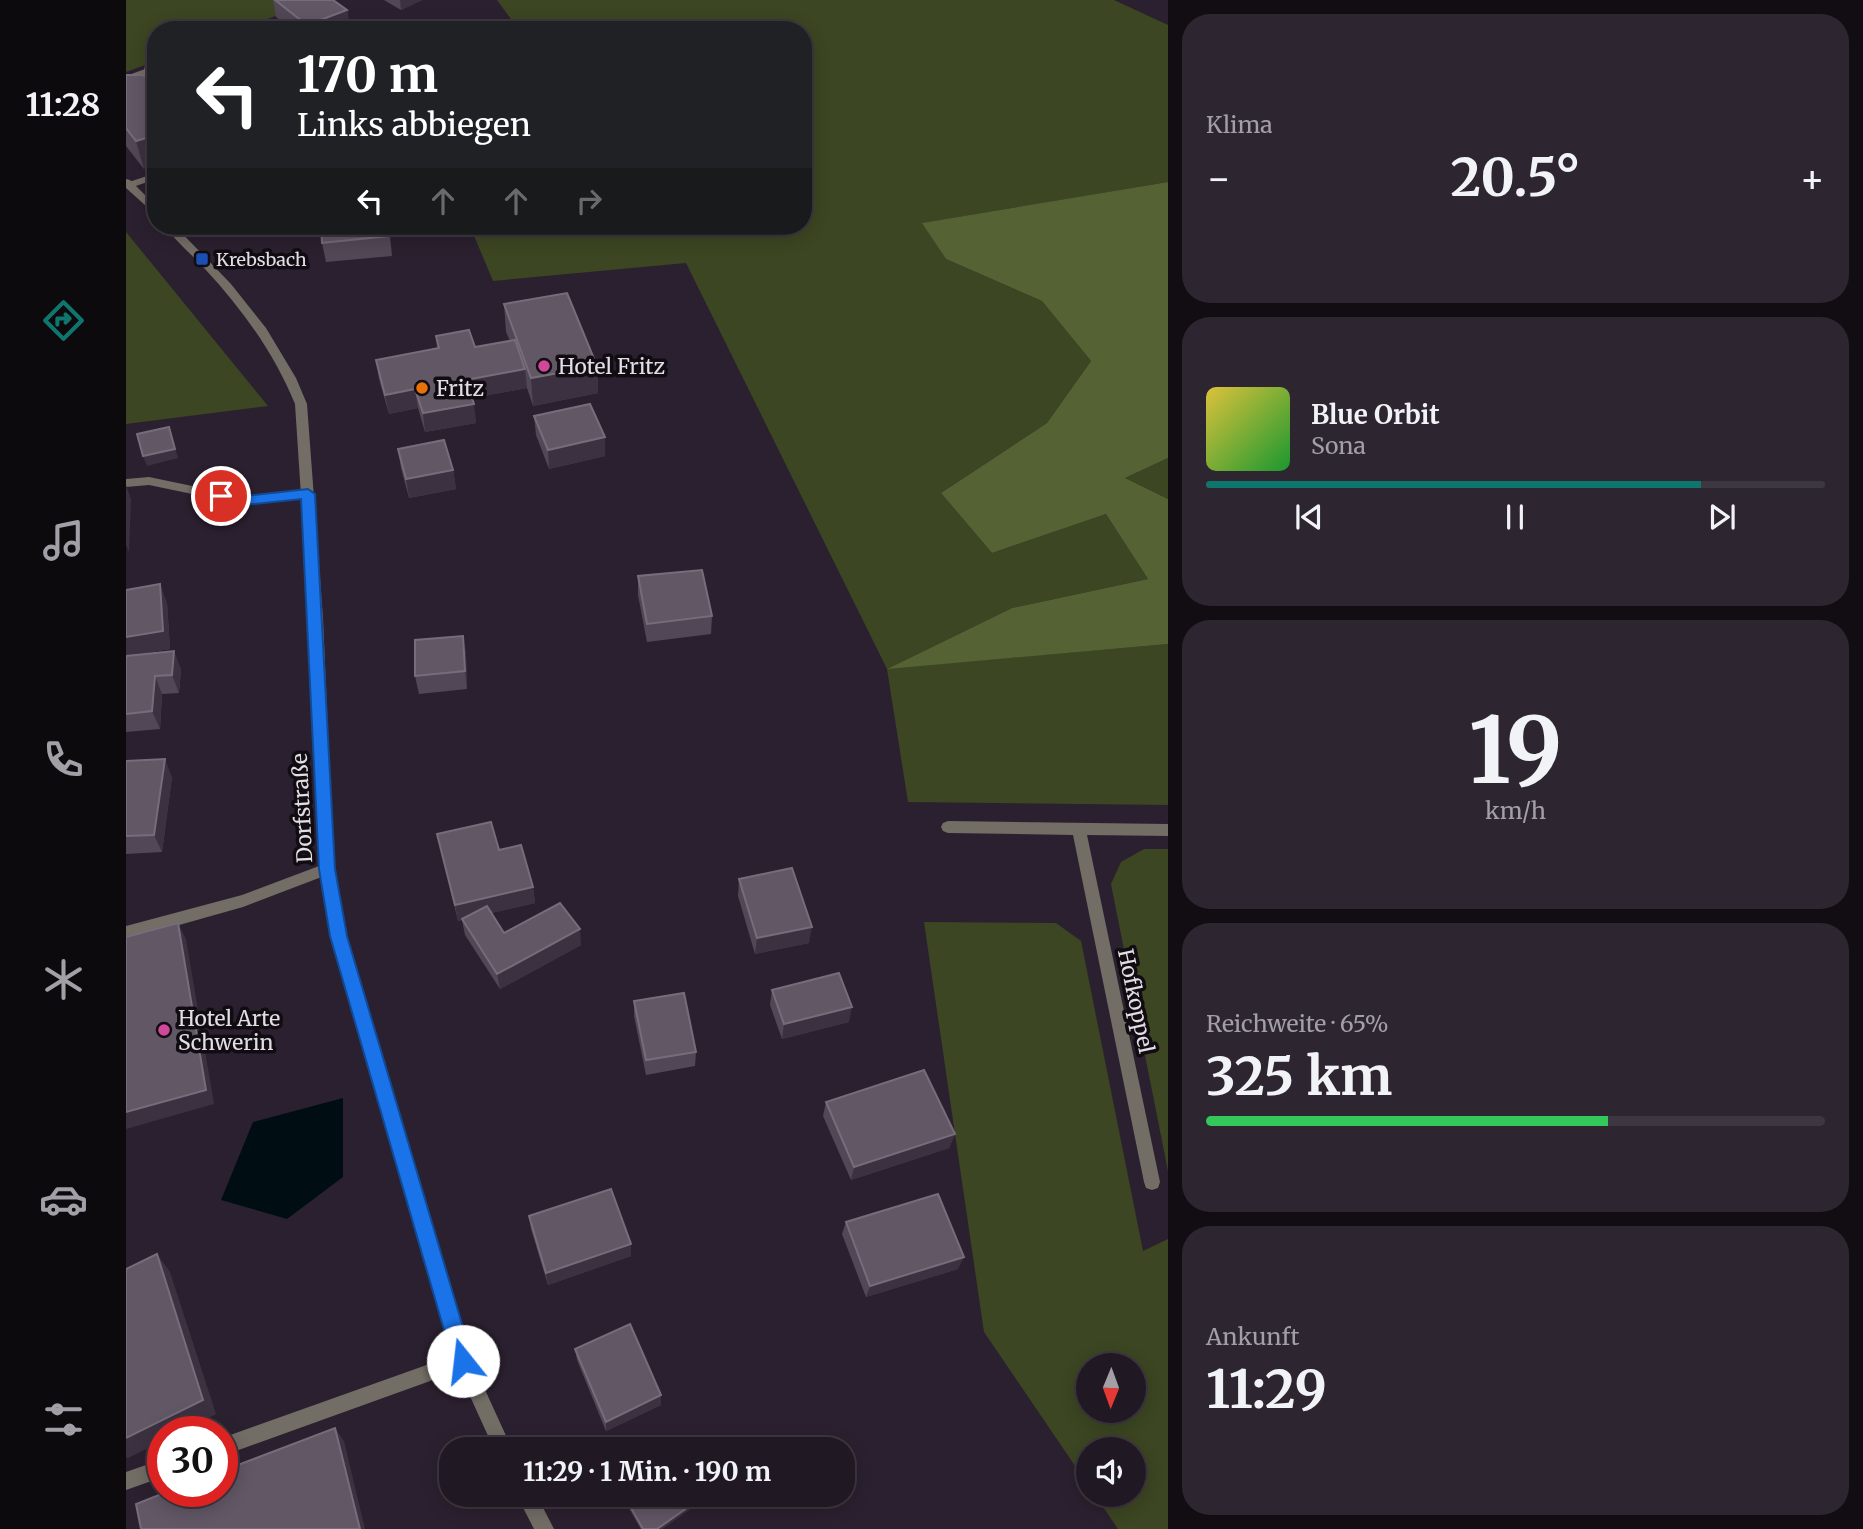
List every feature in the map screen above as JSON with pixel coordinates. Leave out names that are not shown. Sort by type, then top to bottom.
[{"type":"street","points":[[126,79],[147,71]]},
{"type":"street","points":[[147,179],[128,184],[147,203]]},
{"type":"street","name":"Dorfstraße","points":[[178,235],[266,334],[290,374],[301,404],[327,869],[338,936],[463,1361],[498,1437]]},
{"type":"street","points":[[126,483],[149,481],[245,500],[308,494]]},
{"type":"street","points":[[948,827],[1168,830]]},
{"type":"street","name":"Hofkoppel","points":[[1079,829],[1152,1182]]},
{"type":"street","points":[[126,933],[243,901],[327,869]]},
{"type":"street","points":[[238,1441],[463,1361]]},
{"type":"street","points":[[126,1481],[147,1474]]},
{"type":"street","points":[[531,1507],[544,1529]]},
{"type":"green space","points":[[126,0],[318,0],[262,21],[147,21],[147,64],[126,72]]},
{"type":"green space","points":[[497,0],[1114,0],[1168,25],[1168,182],[923,223],[946,259],[1042,301],[1091,361],[1047,423],[941,493],[992,553],[1106,514],[1148,579],[1012,608],[889,668],[1168,644],[1168,805],[908,802],[887,669],[686,263],[493,281],[474,235],[812,235],[812,21],[512,21]]},
{"type":"green space","points":[[1168,182],[1168,458],[1125,478],[1168,499],[1168,644],[887,669],[1012,608],[1148,579],[1106,514],[992,553],[941,493],[1047,423],[1091,361],[1042,301],[946,259],[922,223]]},
{"type":"green space","points":[[126,232],[268,406],[126,424]]},
{"type":"green space","points":[[1168,458],[1168,499],[1125,478]]},
{"type":"green space","points":[[1144,849],[1168,849],[1168,1171],[1111,884],[1121,862]]},
{"type":"green space","points":[[924,922],[1056,923],[1081,941],[1143,1251],[1168,1239],[1168,1529],[1118,1529],[1103,1507],[1146,1507],[1146,1437],[1076,1437],[1076,1467],[984,1332]]},
{"type":"shaded area","points":[[343,1098],[343,1177],[287,1219],[221,1200],[253,1122]]},
{"type":"building","points":[[275,0],[333,0],[347,10],[318,21],[302,21]]},
{"type":"building","points":[[126,75],[147,76],[147,138],[136,141],[126,128]]},
{"type":"building","points":[[322,235],[389,235],[389,236],[322,243]]},
{"type":"building","points":[[567,293],[597,366],[531,378],[504,304]]},
{"type":"building","points":[[469,330],[475,347],[515,340],[525,369],[466,380],[474,404],[423,413],[415,389],[385,395],[376,360],[439,348],[436,336]]},
{"type":"building","points":[[590,404],[605,437],[548,450],[534,416]]},
{"type":"building","points":[[169,427],[175,449],[143,456],[137,434]]},
{"type":"building","points":[[444,440],[453,470],[406,479],[398,449]]},
{"type":"building","points":[[702,570],[712,616],[647,624],[638,576]]},
{"type":"building","points":[[160,584],[163,631],[126,637],[126,590]]},
{"type":"building","points":[[463,636],[465,671],[415,676],[415,640]]},
{"type":"building","points":[[174,651],[172,675],[155,676],[152,711],[126,714],[126,656]]},
{"type":"building","points":[[165,759],[154,835],[126,836],[126,761]]},
{"type":"building","points":[[491,822],[499,850],[521,845],[533,887],[455,905],[437,834]]},
{"type":"building","points":[[792,868],[812,927],[757,938],[739,879]]},
{"type":"building","points":[[560,903],[580,929],[497,974],[462,919],[487,906],[504,933]]},
{"type":"building","name":"Hotel Arte Schwerin","points":[[178,923],[206,1090],[126,1112],[126,937]]},
{"type":"building","points":[[839,973],[852,1007],[784,1024],[772,990]]},
{"type":"building","points":[[684,993],[696,1052],[646,1060],[634,1001]]},
{"type":"building","points":[[924,1070],[955,1134],[854,1167],[826,1102]]},
{"type":"building","points":[[611,1189],[631,1244],[546,1273],[529,1216]]},
{"type":"building","points":[[938,1194],[964,1257],[870,1286],[846,1222]]},
{"type":"building","points":[[157,1254],[203,1400],[171,1416],[147,1416],[147,1428],[126,1438],[126,1269]]},
{"type":"building","points":[[630,1324],[661,1395],[606,1422],[575,1349]]},
{"type":"building","points":[[335,1428],[360,1529],[141,1529],[136,1504],[147,1500],[147,1507],[238,1507],[238,1465]]},
{"type":"building","points":[[631,1507],[688,1507],[657,1529],[643,1529]]},
{"type":"place","name":"Krebsbach","points":[[202,259]]},
{"type":"place","name":"Hotel Fritz","points":[[544,366]]},
{"type":"place","name":"Fritz","points":[[422,388]]},
{"type":"place","name":"Hotel Arte Schwerin","points":[[164,1030]]},
{"type":"route","points":[[221,496],[245,500],[308,494],[327,869],[338,936],[463,1361]]}]
